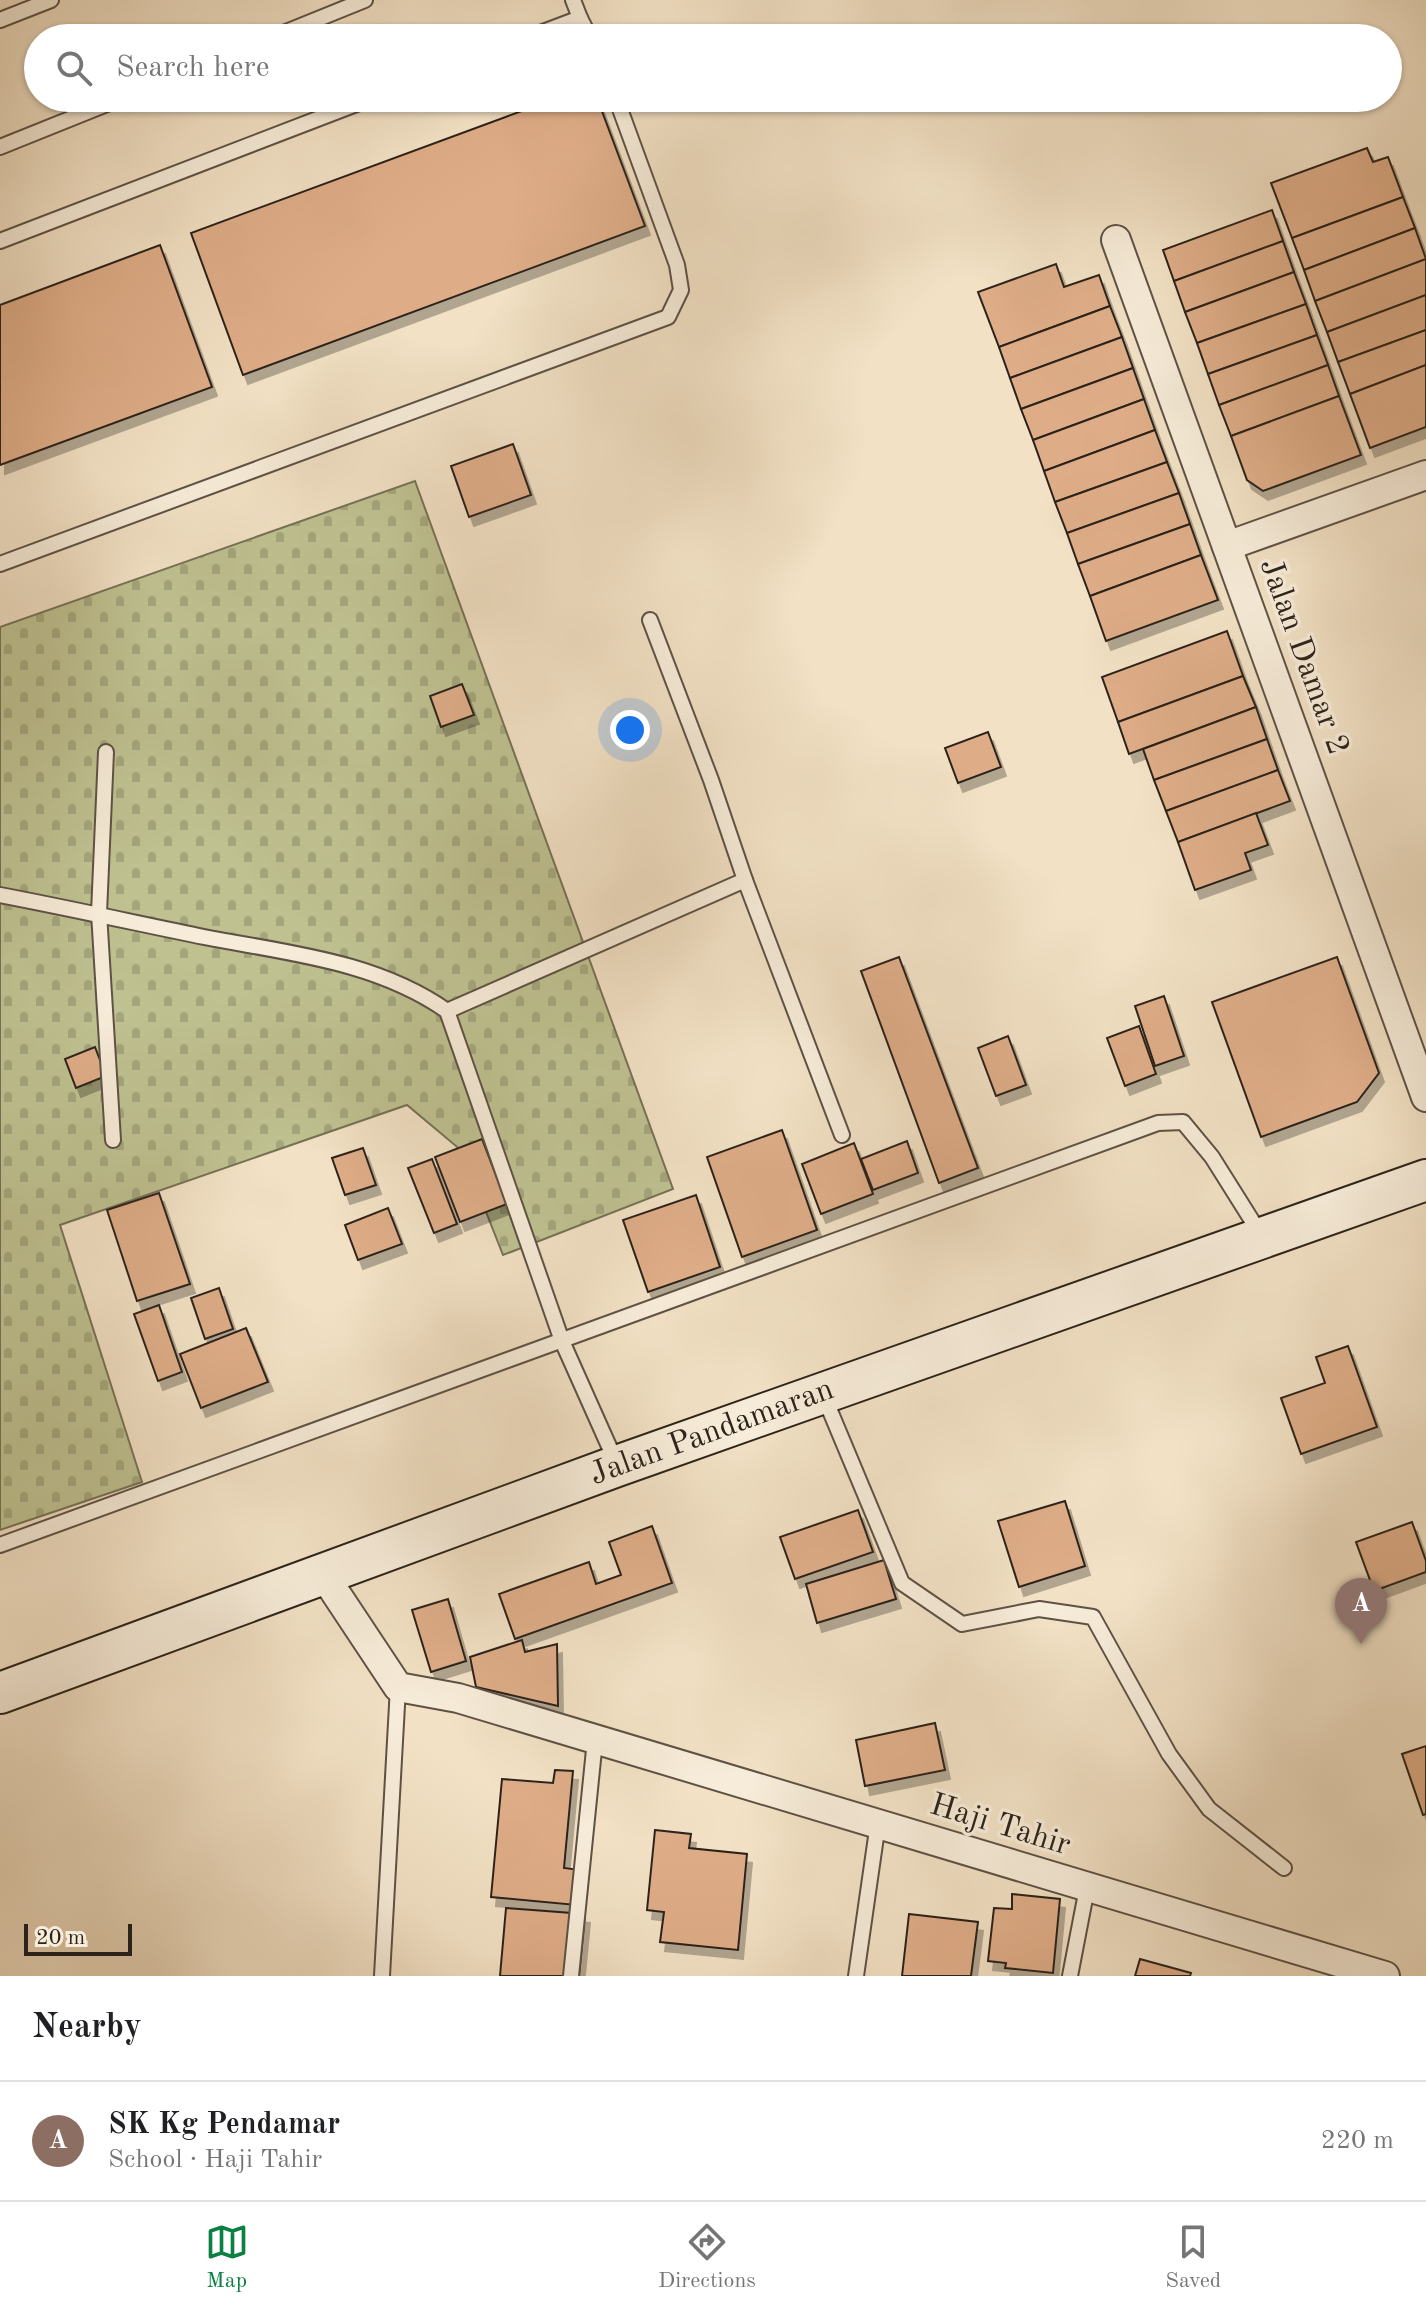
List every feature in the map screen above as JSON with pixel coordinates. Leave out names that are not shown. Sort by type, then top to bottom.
[{"type":"main road","name":"Jalan Pandamaran","points":[[0,1693],[617,1466],[1426,1180]]},
{"type":"street","name":"Jalan Damar 2","points":[[1116,240],[1426,1097]]},
{"type":"street","points":[[1227,546],[1426,475]]},
{"type":"street","points":[[323,1574],[398,1687]]},
{"type":"street","name":"Haji Tahir","points":[[398,1687],[458,1698],[1376,1975]]},
{"type":"lane","points":[[0,20],[51,0]]},
{"type":"lane","points":[[306,24],[365,0]]},
{"type":"lane","points":[[573,0],[583,24]]},
{"type":"lane","points":[[564,24],[580,18]]},
{"type":"lane","points":[[0,147],[87,112]]},
{"type":"lane","points":[[0,241],[336,112]]},
{"type":"lane","points":[[0,564],[668,317],[681,290],[677,265],[621,112]]},
{"type":"lane","points":[[650,620],[842,1135]]},
{"type":"lane","points":[[106,752],[99,913],[113,1140]]},
{"type":"lane","points":[[447,1011],[745,880]]},
{"type":"lane","points":[[0,895],[348,966],[386,977],[420,992],[447,1011],[562,1341],[617,1466]]},
{"type":"lane","points":[[0,1545],[1158,1123],[1183,1122],[1212,1157],[1263,1238]]},
{"type":"lane","points":[[823,1394],[902,1583],[962,1624],[1039,1609],[1093,1617],[1169,1754],[1209,1809],[1284,1868]]},
{"type":"lane","points":[[382,1976],[398,1687]]},
{"type":"lane","points":[[571,1976],[595,1740]]},
{"type":"lane","points":[[856,1976],[878,1823]]},
{"type":"lane","points":[[1070,1976],[1087,1888]]},
{"type":"green space","points":[[415,481],[673,1189],[503,1255],[462,1151],[407,1105],[60,1225],[142,1482],[0,1530],[0,627]]},
{"type":"building","points":[[519,112],[602,112],[645,226],[243,375],[191,233]]},
{"type":"building","points":[[1367,148],[1373,162],[1388,157],[1403,197],[1292,238],[1271,183]]},
{"type":"building","points":[[1403,197],[1415,228],[1304,270],[1292,238]]},
{"type":"building","points":[[1272,210],[1283,241],[1174,281],[1163,250]]},
{"type":"building","points":[[1415,228],[1426,259],[1315,301],[1304,270]]},
{"type":"building","points":[[1283,241],[1294,272],[1185,312],[1174,281]]},
{"type":"building","points":[[160,245],[212,387],[0,465],[0,305]]},
{"type":"building","points":[[1426,259],[1426,295],[1327,332],[1315,301]]},
{"type":"building","points":[[1056,264],[1064,287],[1099,275],[1110,306],[999,347],[978,292]]},
{"type":"building","points":[[1294,272],[1306,304],[1197,343],[1185,312]]},
{"type":"building","points":[[1426,295],[1426,330],[1338,362],[1327,332]]},
{"type":"building","points":[[1306,304],[1317,335],[1208,374],[1197,343]]},
{"type":"building","points":[[1110,306],[1122,337],[1010,378],[999,347]]},
{"type":"building","points":[[1426,330],[1426,365],[1350,394],[1338,362]]},
{"type":"building","points":[[1317,335],[1328,365],[1219,405],[1208,374]]},
{"type":"building","points":[[1122,337],[1133,368],[1021,409],[1010,378]]},
{"type":"building","points":[[1328,365],[1339,396],[1231,436],[1219,405]]},
{"type":"building","points":[[1426,365],[1426,427],[1370,448],[1350,394]]},
{"type":"building","points":[[1133,368],[1144,399],[1033,440],[1021,409]]},
{"type":"building","points":[[1339,396],[1361,455],[1263,491],[1247,480],[1231,436]]},
{"type":"building","points":[[1144,399],[1155,430],[1044,471],[1033,440]]},
{"type":"building","points":[[1155,430],[1167,462],[1055,502],[1044,471]]},
{"type":"building","points":[[513,444],[531,495],[469,517],[451,466]]},
{"type":"building","points":[[1167,462],[1179,493],[1067,533],[1055,502]]},
{"type":"building","points":[[1179,493],[1190,524],[1078,564],[1067,533]]},
{"type":"building","points":[[1190,524],[1201,555],[1090,596],[1078,564]]},
{"type":"building","points":[[1201,555],[1218,600],[1106,641],[1090,596]]},
{"type":"building","points":[[1227,631],[1243,676],[1118,722],[1102,677]]},
{"type":"building","points":[[1243,676],[1256,707],[1129,754],[1118,722]]},
{"type":"building","points":[[462,684],[474,715],[441,727],[430,696]]},
{"type":"building","points":[[1256,707],[1267,739],[1154,780],[1143,749]]},
{"type":"building","points":[[988,732],[1001,767],[958,783],[945,748]]},
{"type":"building","points":[[1267,739],[1278,770],[1166,811],[1154,780]]},
{"type":"building","points":[[1278,770],[1290,801],[1178,842],[1166,811]]},
{"type":"building","points":[[1256,813],[1268,845],[1245,853],[1251,870],[1195,890],[1178,842]]},
{"type":"building","points":[[899,957],[978,1168],[939,1183],[861,971]]},
{"type":"building","points":[[1337,957],[1379,1073],[1357,1102],[1261,1137],[1212,1002]]},
{"type":"building","points":[[1164,996],[1184,1056],[1155,1066],[1135,1006]]},
{"type":"building","points":[[1139,1026],[1156,1074],[1125,1086],[1107,1038]]},
{"type":"building","points":[[1008,1036],[1026,1085],[996,1096],[978,1048]]},
{"type":"building","points":[[95,1047],[106,1076],[76,1088],[65,1059]]},
{"type":"building","points":[[782,1130],[817,1230],[742,1257],[707,1157]]},
{"type":"building","points":[[482,1139],[507,1204],[460,1222],[435,1157]]},
{"type":"building","points":[[907,1141],[918,1173],[873,1190],[861,1159]]},
{"type":"building","points":[[854,1143],[873,1194],[821,1214],[802,1164]]},
{"type":"building","points":[[363,1148],[376,1185],[345,1195],[332,1158]]},
{"type":"building","points":[[432,1159],[457,1224],[434,1233],[408,1168]]},
{"type":"building","points":[[159,1193],[190,1284],[137,1301],[107,1210]]},
{"type":"building","points":[[696,1195],[720,1267],[648,1292],[623,1220]]},
{"type":"building","points":[[388,1208],[402,1244],[358,1260],[345,1225]]},
{"type":"building","points":[[219,1288],[233,1329],[205,1339],[191,1298]]},
{"type":"building","points":[[159,1305],[182,1372],[158,1381],[134,1314]]},
{"type":"building","points":[[246,1328],[268,1382],[201,1408],[180,1354]]},
{"type":"building","points":[[1348,1346],[1377,1427],[1301,1454],[1281,1398],[1325,1383],[1316,1357]]},
{"type":"building","points":[[1065,1501],[1085,1566],[1019,1587],[998,1521]]},
{"type":"building","points":[[858,1510],[873,1552],[795,1579],[780,1537]]},
{"type":"building","points":[[1412,1522],[1426,1561],[1426,1572],[1374,1591],[1356,1542]]},
{"type":"building","points":[[652,1526],[672,1583],[515,1639],[499,1594],[589,1562],[596,1584],[621,1575],[609,1542]]},
{"type":"building","points":[[884,1560],[896,1599],[817,1623],[806,1584]]},
{"type":"building","points":[[448,1599],[466,1661],[431,1672],[412,1610]]},
{"type":"building","points":[[522,1640],[525,1652],[557,1644],[558,1706],[476,1687],[470,1657]]},
{"type":"building","points":[[935,1723],[945,1770],[865,1786],[856,1740]]},
{"type":"building","points":[[1426,1746],[1426,1814],[1423,1815],[1402,1754]]},
{"type":"building","points":[[555,1770],[573,1771],[564,1868],[580,1870],[576,1905],[491,1897],[502,1779],[553,1783]]},
{"type":"building","points":[[655,1830],[691,1834],[689,1848],[747,1854],[738,1950],[660,1942],[664,1912],[647,1910]]},
{"type":"building","points":[[1012,1894],[1060,1899],[1053,1973],[1005,1968],[1006,1963],[988,1961],[994,1908],[1012,1909]]},
{"type":"building","points":[[506,1908],[585,1914],[579,1976],[500,1976]]},
{"type":"building","points":[[909,1914],[978,1922],[971,1976],[902,1976]]},
{"type":"building","points":[[1140,1959],[1191,1973],[1190,1976],[1135,1976]]},
{"type":"place","name":"SK Kg Pendamar","points":[[1361,1644]]}]
